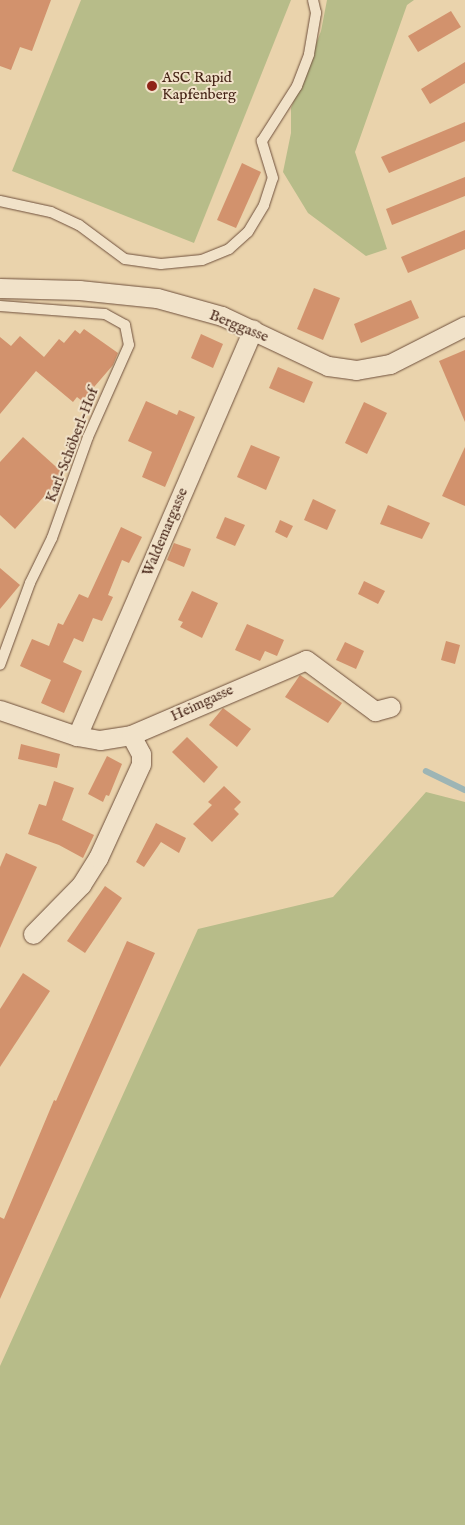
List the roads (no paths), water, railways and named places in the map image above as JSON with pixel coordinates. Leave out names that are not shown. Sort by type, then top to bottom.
[{"type":"street","name":"Berggasse","points":[[0,288],[79,290],[157,298],[222,316],[328,366],[356,370],[390,364],[465,326]]},
{"type":"street","name":"Waldemargasse","points":[[76,736],[253,329]]},
{"type":"street","name":"Heimgasse","points":[[0,710],[76,736],[100,740],[131,735],[306,660],[375,711],[390,707]]},
{"type":"street","points":[[33,934],[81,885],[98,858],[141,764],[141,754],[131,735]]},
{"type":"lane","points":[[0,201],[51,212],[79,225],[125,259],[161,264],[202,260],[229,249],[248,232],[264,205],[273,178],[262,141],[296,86],[309,54],[316,13],[314,0]]},
{"type":"lane","name":"Karl-Schöberl-Hof","points":[[0,306],[105,314],[125,325],[129,345],[88,437],[52,538],[30,583],[0,665]]},
{"type":"waterway","points":[[426,771],[465,790]]},
{"type":"place","name":"ASC Rapid Kapfenberg","points":[[152,86]]}]
